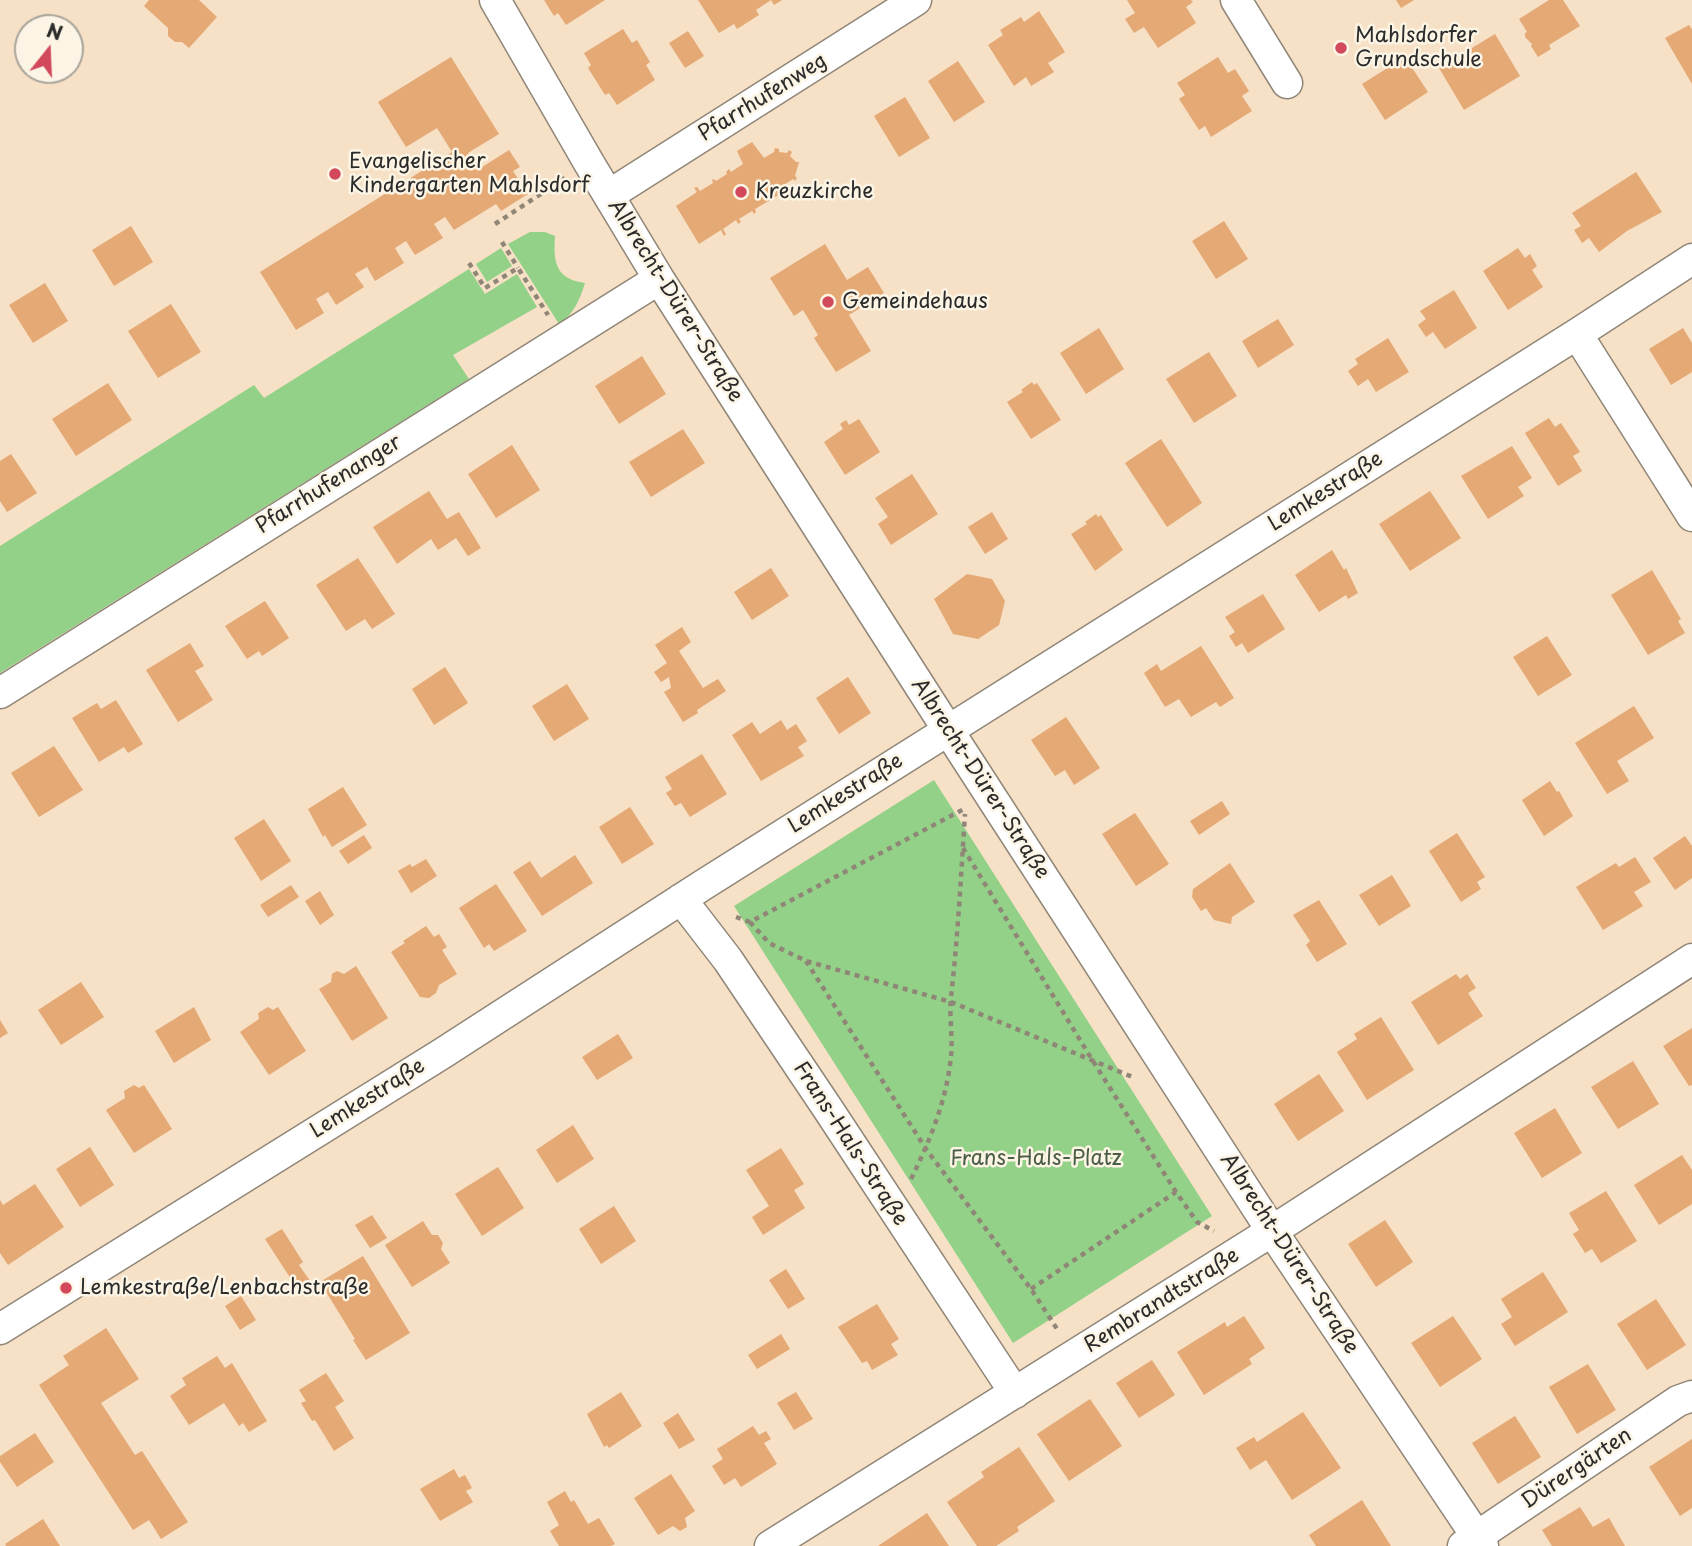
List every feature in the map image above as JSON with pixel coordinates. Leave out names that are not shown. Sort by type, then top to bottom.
[{"type":"street","name":"Albrecht-Dürer-Straße","points":[[495,0],[659,279],[1475,1543]]},
{"type":"street","name":"Pfarrhufenweg","points":[[609,195],[916,0]]},
{"type":"street","points":[[1236,0],[1287,83]]},
{"type":"street","name":"Lemkestraße","points":[[0,1329],[443,1052],[1692,259]]},
{"type":"street","name":"Pfarrhufenanger","points":[[0,693],[659,279]]},
{"type":"street","points":[[1577,334],[1692,516]]},
{"type":"street","name":"Frans-Hals-Straße","points":[[681,899],[728,960],[1015,1393]]},
{"type":"street","name":"Rembrandtstraße","points":[[770,1546],[1272,1231],[1692,959]]},
{"type":"street","name":"Dürergärten","points":[[1475,1543],[1678,1401],[1692,1396]]},
{"type":"path","points":[[495,224],[589,163]]},
{"type":"path","points":[[502,242],[563,338]]},
{"type":"path","points":[[469,263],[485,288],[518,268]]},
{"type":"path","points":[[895,1212],[926,1149],[940,1107],[951,1057],[951,1002],[965,809],[975,772]]},
{"type":"path","points":[[750,922],[965,809]]},
{"type":"path","points":[[963,848],[1176,1192],[1197,1223],[1223,1236],[1235,1254]]},
{"type":"path","points":[[727,914],[750,922],[769,943],[806,961],[951,1002],[1140,1080]]},
{"type":"path","points":[[806,961],[926,1149],[1031,1289],[1075,1356]]},
{"type":"path","points":[[1031,1289],[1176,1192]]},
{"type":"green space","points":[[530,232],[545,232],[555,236],[558,268],[568,278],[585,283],[576,306],[559,324],[508,244]]},
{"type":"green space","points":[[501,248],[512,266],[487,282],[476,264]]},
{"type":"green space","points":[[469,269],[485,294],[517,274],[537,307],[453,355],[469,379],[0,673],[0,546],[254,385],[264,398]]},
{"type":"green space","name":"Frans-Hals-Platz","points":[[934,780],[1212,1216],[1013,1343],[734,906]]},
{"type":"building","points":[[149,0],[199,0],[217,17],[189,48],[168,36],[168,28],[144,6]]},
{"type":"building","points":[[544,0],[605,0],[566,25],[558,13],[554,16]]},
{"type":"building","points":[[698,0],[771,0],[756,10],[759,15],[737,29],[734,24],[719,33]]},
{"type":"building","points":[[1127,0],[1191,0],[1193,2],[1186,7],[1196,23],[1158,48],[1144,27],[1134,33],[1125,19],[1135,13]]},
{"type":"building","points":[[1396,0],[1414,0],[1401,8]]},
{"type":"building","points":[[1549,0],[1563,0],[1580,26],[1549,45],[1551,49],[1538,57],[1525,37],[1527,32],[1519,19]]},
{"type":"building","points":[[1039,11],[1065,52],[1048,63],[1054,72],[1031,86],[1026,77],[1014,86],[988,45],[1003,35],[1000,30],[1021,17],[1024,22]]},
{"type":"building","points":[[1689,25],[1692,29],[1692,84],[1665,38]]},
{"type":"building","points":[[623,29],[632,43],[637,40],[650,62],[646,65],[655,80],[617,105],[609,93],[605,95],[588,68],[591,65],[584,53]]},
{"type":"building","points":[[688,31],[704,56],[685,68],[669,43]]},
{"type":"building","points":[[1495,34],[1520,76],[1464,110],[1439,68]]},
{"type":"building","points":[[451,57],[499,134],[468,153],[479,169],[509,150],[520,167],[513,171],[528,194],[501,211],[496,204],[454,230],[445,217],[434,224],[443,238],[415,255],[406,241],[395,248],[404,263],[375,281],[367,267],[355,274],[364,287],[336,305],[328,292],[316,299],[324,313],[296,330],[260,272],[452,152],[437,128],[406,147],[378,102]]},
{"type":"building","points":[[1218,57],[1228,73],[1235,69],[1249,91],[1242,96],[1252,111],[1211,137],[1205,126],[1199,130],[1179,99],[1185,95],[1177,83]]},
{"type":"building","points":[[1405,57],[1428,92],[1385,120],[1362,84]]},
{"type":"building","points":[[958,61],[985,102],[954,122],[928,81]]},
{"type":"building","points":[[905,97],[930,138],[899,157],[874,116]]},
{"type":"building","name":"Kreuzkirche","points":[[752,142],[764,158],[774,152],[775,148],[779,149],[779,152],[792,152],[790,156],[799,162],[795,176],[797,178],[782,186],[786,194],[782,193],[755,209],[754,214],[752,211],[739,219],[741,222],[738,224],[736,220],[723,229],[726,234],[724,236],[721,230],[699,244],[676,206],[697,192],[694,188],[697,187],[700,191],[713,183],[712,180],[716,181],[727,174],[729,169],[731,172],[743,164],[737,151]]},
{"type":"building","points":[[1636,172],[1662,212],[1627,231],[1599,252],[1589,238],[1582,243],[1574,230],[1581,226],[1572,213]]},
{"type":"building","points":[[1224,221],[1248,259],[1216,279],[1192,241]]},
{"type":"building","points":[[131,226],[153,262],[114,286],[92,250]]},
{"type":"building","name":"Gemeindehaus","points":[[825,244],[847,280],[868,267],[884,293],[849,315],[871,351],[836,372],[814,338],[818,335],[803,310],[794,316],[770,278]]},
{"type":"building","points":[[1518,248],[1525,258],[1530,254],[1537,266],[1532,270],[1543,287],[1508,310],[1483,271]]},
{"type":"building","points":[[45,283],[68,321],[33,343],[9,305]]},
{"type":"building","points":[[1454,290],[1477,328],[1445,349],[1433,332],[1426,337],[1418,325],[1426,319],[1420,311]]},
{"type":"building","points":[[171,304],[201,352],[158,378],[128,331]]},
{"type":"building","points":[[1278,319],[1294,345],[1258,368],[1242,341]]},
{"type":"building","points":[[1099,328],[1124,369],[1086,394],[1060,353]]},
{"type":"building","points":[[1683,328],[1692,343],[1692,372],[1671,385],[1649,349]]},
{"type":"building","points":[[1388,338],[1409,372],[1376,392],[1368,379],[1358,386],[1348,371],[1358,364],[1355,359]]},
{"type":"building","points":[[1209,352],[1237,396],[1194,423],[1166,379]]},
{"type":"building","points":[[642,356],[666,394],[619,424],[595,386]]},
{"type":"building","points":[[1032,382],[1034,385],[1037,383],[1061,420],[1031,439],[1007,402],[1023,392],[1021,390]]},
{"type":"building","points":[[108,383],[132,420],[76,456],[52,419]]},
{"type":"building","points":[[1549,418],[1555,427],[1561,423],[1580,452],[1573,456],[1582,471],[1558,486],[1525,433]]},
{"type":"building","points":[[859,419],[880,452],[845,475],[824,442],[843,429],[840,424],[846,420],[849,425]]},
{"type":"building","points":[[683,429],[705,463],[651,497],[629,462]]},
{"type":"building","points":[[1161,439],[1202,503],[1167,527],[1125,463]]},
{"type":"building","points":[[512,445],[540,490],[496,518],[468,474]]},
{"type":"building","points":[[1512,446],[1532,478],[1518,487],[1524,496],[1488,519],[1461,476]]},
{"type":"building","points":[[11,454],[37,493],[7,512],[0,501],[0,461]]},
{"type":"building","points":[[912,474],[938,514],[891,545],[878,524],[888,517],[875,498]]},
{"type":"building","points":[[429,491],[447,519],[459,512],[481,548],[468,556],[456,538],[438,550],[431,539],[397,564],[373,527]]},
{"type":"building","points":[[1430,491],[1461,538],[1410,571],[1379,524]]},
{"type":"building","points":[[992,512],[1008,539],[985,554],[968,527]]},
{"type":"building","points":[[1096,514],[1098,517],[1101,515],[1123,550],[1095,571],[1071,534],[1087,524],[1085,522]]},
{"type":"building","points":[[1332,550],[1344,570],[1346,568],[1358,593],[1348,599],[1346,595],[1319,612],[1295,575]]},
{"type":"building","points":[[358,558],[395,614],[372,629],[365,619],[346,631],[316,585]]},
{"type":"building","points":[[771,568],[789,596],[752,620],[734,592]]},
{"type":"building","points":[[1652,570],[1681,619],[1678,621],[1685,633],[1648,655],[1611,595]]},
{"type":"building","points":[[967,574],[992,579],[1005,601],[999,625],[978,639],[953,634],[934,599]]},
{"type":"building","points":[[1263,594],[1285,629],[1248,653],[1242,643],[1236,647],[1229,636],[1235,632],[1225,617]]},
{"type":"building","points":[[265,601],[289,638],[262,656],[259,651],[247,659],[225,626]]},
{"type":"building","points":[[682,627],[691,642],[679,651],[703,688],[718,679],[726,691],[683,722],[664,692],[671,688],[669,677],[661,682],[654,672],[667,663],[655,645]]},
{"type":"building","points":[[1547,636],[1572,675],[1538,696],[1513,657]]},
{"type":"building","points":[[190,643],[204,666],[195,671],[213,700],[178,722],[146,670]]},
{"type":"building","points":[[1201,646],[1234,698],[1220,707],[1216,702],[1191,717],[1179,699],[1165,707],[1144,673],[1157,664],[1161,671]]},
{"type":"building","points":[[445,667],[468,703],[434,725],[412,689]]},
{"type":"building","points":[[848,677],[871,713],[839,734],[816,698]]},
{"type":"building","points":[[567,684],[589,719],[554,741],[532,706]]},
{"type":"building","points":[[116,700],[143,744],[128,753],[124,747],[99,762],[72,718],[97,703],[101,709]]},
{"type":"building","points":[[1634,706],[1654,738],[1617,761],[1629,781],[1607,794],[1575,743]]},
{"type":"building","points":[[1066,717],[1100,768],[1074,785],[1065,770],[1055,776],[1031,740]]},
{"type":"building","points":[[781,720],[787,730],[796,724],[807,741],[798,747],[804,756],[761,781],[732,735],[752,722],[760,734]]},
{"type":"building","points":[[54,746],[83,790],[39,817],[11,773]]},
{"type":"building","points":[[702,754],[727,794],[690,817],[681,803],[675,806],[666,793],[672,789],[665,777]]},
{"type":"building","points":[[1550,781],[1573,816],[1544,836],[1522,800]]},
{"type":"building","points":[[343,787],[367,825],[332,847],[325,835],[323,837],[308,809]]},
{"type":"building","points":[[1222,801],[1230,814],[1199,835],[1190,821]]},
{"type":"building","points":[[630,807],[654,844],[622,864],[599,827]]},
{"type":"building","points":[[1135,813],[1169,864],[1136,886],[1102,834]]},
{"type":"building","points":[[264,819],[291,861],[261,881],[234,838]]},
{"type":"building","points":[[1457,833],[1485,877],[1477,882],[1481,889],[1461,902],[1429,851]]},
{"type":"building","points":[[364,835],[372,848],[348,864],[339,851]]},
{"type":"building","points":[[1685,836],[1692,846],[1692,878],[1675,890],[1653,858]]},
{"type":"building","points":[[575,855],[593,883],[542,916],[513,872],[530,861],[541,878]]},
{"type":"building","points":[[1635,857],[1651,882],[1634,892],[1643,906],[1603,930],[1576,887],[1616,863],[1619,867]]},
{"type":"building","points":[[426,859],[437,876],[411,893],[398,871]]},
{"type":"building","points":[[1230,863],[1255,902],[1232,917],[1231,924],[1214,920],[1206,908],[1201,911],[1192,897],[1193,889]]},
{"type":"building","points":[[1392,875],[1411,906],[1379,926],[1359,895]]},
{"type":"building","points":[[496,884],[527,931],[494,951],[489,944],[484,948],[459,908]]},
{"type":"building","points":[[291,885],[299,897],[268,917],[260,905]]},
{"type":"building","points":[[320,891],[334,915],[320,925],[305,901]]},
{"type":"building","points":[[1319,900],[1347,944],[1317,962],[1306,945],[1310,941],[1293,915]]},
{"type":"building","points":[[426,926],[434,937],[439,934],[447,947],[442,950],[457,974],[439,985],[436,993],[429,998],[420,997],[391,952]]},
{"type":"building","points":[[356,966],[388,1018],[352,1041],[319,989],[331,982],[332,974],[337,971],[344,974]]},
{"type":"building","points":[[1456,974],[1460,979],[1467,974],[1476,988],[1468,993],[1483,1016],[1438,1045],[1411,1002]]},
{"type":"building","points":[[81,982],[104,1017],[61,1045],[38,1010]]},
{"type":"building","points":[[194,1007],[211,1040],[174,1063],[155,1031]]},
{"type":"building","points":[[268,1007],[273,1010],[278,1007],[306,1051],[269,1075],[240,1032],[259,1019],[258,1013]]},
{"type":"building","points":[[1381,1017],[1414,1070],[1367,1100],[1337,1052],[1357,1039],[1354,1034]]},
{"type":"building","points":[[0,1020],[8,1033],[0,1038]]},
{"type":"building","points":[[1692,1028],[1692,1085],[1689,1086],[1663,1046]]},
{"type":"building","points":[[618,1034],[633,1058],[597,1080],[582,1057]]},
{"type":"building","points":[[1633,1061],[1659,1104],[1618,1129],[1591,1087]]},
{"type":"building","points":[[1319,1074],[1344,1111],[1298,1141],[1274,1104]]},
{"type":"building","points":[[134,1085],[139,1088],[144,1085],[172,1129],[134,1153],[106,1110],[125,1098],[124,1091]]},
{"type":"building","points":[[1555,1108],[1582,1153],[1542,1178],[1514,1133]]},
{"type":"building","points":[[573,1125],[594,1159],[557,1183],[536,1150]]},
{"type":"building","points":[[90,1147],[114,1185],[80,1207],[56,1169]]},
{"type":"building","points":[[781,1148],[804,1184],[794,1190],[805,1208],[763,1235],[752,1217],[769,1206],[746,1170]]},
{"type":"building","points":[[1682,1155],[1692,1170],[1692,1204],[1659,1225],[1634,1185]]},
{"type":"building","points":[[498,1167],[524,1208],[482,1236],[455,1194]]},
{"type":"building","points":[[35,1184],[64,1227],[8,1265],[0,1253],[0,1200],[3,1205]]},
{"type":"building","points":[[1606,1191],[1637,1241],[1601,1263],[1592,1249],[1585,1253],[1573,1234],[1579,1230],[1569,1213]]},
{"type":"building","points":[[614,1206],[636,1241],[601,1264],[579,1229]]},
{"type":"building","points":[[372,1215],[387,1238],[370,1248],[355,1225]]},
{"type":"building","points":[[1385,1220],[1413,1262],[1376,1287],[1348,1244]]},
{"type":"building","points":[[423,1221],[432,1235],[438,1235],[443,1243],[441,1249],[450,1263],[412,1287],[385,1245]]},
{"type":"building","points":[[282,1229],[303,1262],[299,1265],[315,1288],[302,1296],[265,1239]]},
{"type":"building","points":[[363,1256],[410,1333],[366,1360],[320,1282]]},
{"type":"building","points":[[786,1269],[805,1299],[788,1309],[769,1280]]},
{"type":"building","points":[[1543,1272],[1568,1312],[1515,1346],[1501,1324],[1512,1317],[1501,1299]]},
{"type":"building","points":[[241,1296],[256,1320],[240,1330],[225,1306]]},
{"type":"building","points":[[1656,1299],[1686,1345],[1647,1370],[1617,1324]]},
{"type":"building","points":[[877,1304],[899,1339],[891,1344],[898,1355],[872,1370],[867,1361],[862,1363],[838,1327]]},
{"type":"building","points":[[1244,1316],[1265,1348],[1249,1359],[1252,1364],[1204,1395],[1177,1352],[1225,1322],[1227,1327]]},
{"type":"building","points":[[1453,1316],[1482,1359],[1440,1387],[1411,1343]]},
{"type":"building","points":[[106,1328],[139,1379],[101,1403],[135,1455],[142,1451],[188,1522],[161,1539],[149,1520],[133,1530],[39,1385],[69,1365],[63,1356]]},
{"type":"building","points":[[781,1334],[790,1349],[757,1369],[748,1355]]},
{"type":"building","points":[[217,1356],[225,1368],[232,1363],[267,1421],[249,1432],[243,1423],[239,1426],[224,1403],[189,1425],[170,1396],[186,1385],[182,1378]]},
{"type":"building","points":[[1152,1360],[1175,1395],[1139,1418],[1116,1383]]},
{"type":"building","points":[[1588,1364],[1616,1410],[1577,1434],[1549,1387]]},
{"type":"building","points":[[326,1373],[344,1401],[335,1407],[354,1438],[334,1451],[301,1403],[306,1401],[299,1390]]},
{"type":"building","points":[[621,1392],[642,1426],[609,1448],[607,1445],[604,1447],[587,1414]]},
{"type":"building","points":[[796,1392],[813,1419],[794,1430],[777,1403]]},
{"type":"building","points":[[1090,1399],[1122,1446],[1069,1481],[1037,1434]]},
{"type":"building","points":[[1303,1412],[1341,1468],[1292,1500],[1266,1460],[1250,1470],[1236,1448],[1254,1437],[1257,1442]]},
{"type":"building","points":[[678,1413],[695,1440],[679,1449],[663,1423]]},
{"type":"building","points":[[1515,1416],[1541,1457],[1498,1484],[1472,1443]]},
{"type":"building","points":[[753,1426],[759,1435],[766,1431],[771,1439],[764,1443],[777,1464],[741,1487],[735,1478],[724,1485],[712,1466],[723,1459],[717,1449]]},
{"type":"building","points":[[35,1433],[54,1462],[17,1487],[0,1462],[0,1456]]},
{"type":"building","points":[[1692,1439],[1692,1508],[1680,1516],[1649,1467]]},
{"type":"building","points":[[1019,1447],[1055,1501],[1017,1527],[1019,1531],[996,1546],[977,1546],[947,1502],[984,1477],[981,1472]]},
{"type":"building","points":[[454,1469],[459,1478],[465,1475],[472,1488],[466,1491],[473,1502],[440,1521],[420,1489]]},
{"type":"building","points":[[671,1474],[695,1511],[685,1518],[687,1527],[680,1531],[673,1526],[658,1535],[634,1498]]},
{"type":"building","points":[[565,1491],[571,1502],[574,1500],[588,1524],[599,1518],[615,1544],[559,1546],[550,1531],[559,1525],[547,1502]]},
{"type":"building","points":[[1362,1500],[1391,1546],[1316,1546],[1309,1535]]},
{"type":"building","points":[[1580,1507],[1593,1527],[1609,1518],[1625,1546],[1552,1546],[1542,1530]]},
{"type":"building","points":[[927,1513],[949,1546],[878,1546]]},
{"type":"building","points":[[43,1519],[60,1546],[6,1546],[5,1544]]},
{"type":"place","name":"Mahlsdorfer Grundschule","points":[[1341,48]]},
{"type":"place","name":"Evangelischer Kindergarten Mahlsdorf","points":[[335,174]]},
{"type":"place","name":"Kreuzkirche","points":[[741,192]]},
{"type":"place","name":"Gemeindehaus","points":[[828,302]]},
{"type":"place","name":"Lemkestraße/Lenbachstraße","points":[[66,1288]]}]
